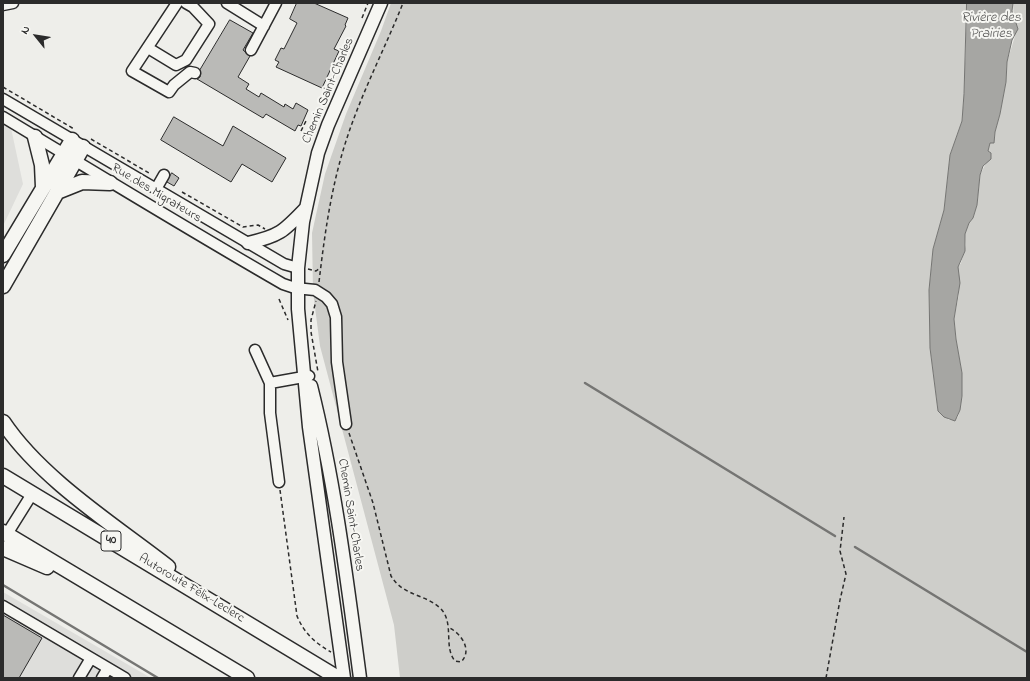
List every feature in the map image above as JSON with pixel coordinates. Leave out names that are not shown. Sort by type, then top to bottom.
[{"type":"highway","points":[[35,137],[42,165],[43,187]]},
{"type":"highway","points":[[3,255],[43,187],[70,156],[78,143]]},
{"type":"highway","points":[[3,286],[57,192],[70,156]]},
{"type":"highway","points":[[57,192],[82,182],[110,183]]},
{"type":"highway","points":[[3,422],[31,457],[52,477],[220,606]]},
{"type":"highway","name":"Autoroute Félix-Leclerc","points":[[3,476],[338,678]]},
{"type":"highway","points":[[5,533],[247,678]]},
{"type":"highway","points":[[3,548],[96,588]]},
{"type":"main road","name":"Chemin Saint-Charles","points":[[344,678],[309,427],[307,377],[299,322],[298,289],[303,268],[306,208],[313,170],[324,134],[381,3]]},
{"type":"main road","points":[[248,243],[280,233],[306,208]]},
{"type":"main road","name":"Chemin Saint-Charles","points":[[307,377],[321,425],[335,501],[360,678]]},
{"type":"street","points":[[3,5],[13,3]]},
{"type":"street","points":[[177,3],[132,71],[169,92],[185,74],[190,72],[195,74]]},
{"type":"street","points":[[148,48],[176,65],[186,60],[209,24],[193,7],[186,3]]},
{"type":"street","points":[[226,3],[264,26]]},
{"type":"street","points":[[251,50],[276,3]]},
{"type":"street","name":"Rue des Migrateurs","points":[[3,99],[284,264],[303,268]]},
{"type":"street","name":"Rue des Migrateurs","points":[[3,117],[70,156],[110,183],[279,282],[298,289],[318,292],[326,297],[334,309],[339,378],[346,424]]},
{"type":"street","points":[[156,189],[164,175]]},
{"type":"street","points":[[255,350],[270,383],[270,413],[279,482]]},
{"type":"street","points":[[270,383],[307,377]]},
{"type":"street","points":[[5,533],[32,494]]},
{"type":"street","points":[[3,606],[125,678]]},
{"type":"street","points":[[79,678],[91,658]]},
{"type":"street","points":[[102,678],[108,668]]},
{"type":"path","points":[[319,284],[329,208],[346,142],[358,106],[403,3]]},
{"type":"path","points":[[301,131],[306,121],[304,120]]},
{"type":"path","name":"Rue des Migrateurs","points":[[181,192],[243,227],[260,225],[267,234]]},
{"type":"path","points":[[303,268],[316,271],[321,268]]},
{"type":"path","points":[[346,424],[373,503],[392,576],[396,584],[403,589],[440,608],[448,627],[451,655],[455,661],[460,662],[464,657],[464,641],[457,632],[448,627]]},
{"type":"path","points":[[279,482],[297,616],[302,628],[309,637],[332,653]]},
{"type":"path","points":[[826,678],[846,574],[840,551],[844,517]]},
{"type":"shaded area","points":[[391,3],[967,3],[962,121],[950,155],[944,210],[933,249],[929,290],[930,348],[938,410],[949,420],[958,417],[962,396],[962,373],[954,319],[959,294],[958,267],[961,263],[966,245],[965,234],[969,223],[973,218],[977,205],[980,175],[991,153],[988,151],[990,143],[995,138],[995,132],[1000,114],[1006,82],[1007,62],[1015,36],[1013,3],[1027,3],[1027,678],[400,678],[394,625],[320,346],[313,292],[312,233],[325,174],[346,114],[381,31]]},
{"type":"shaded area","points":[[3,123],[11,128],[23,184],[3,226]]},
{"type":"shaded area","points":[[3,592],[151,678],[3,678]]},
{"type":"water","name":"Rivière des Prairies","points":[[967,3],[1013,3],[1012,11],[1018,29],[1012,40],[1007,62],[1006,82],[994,143],[990,143],[988,151],[991,153],[991,159],[983,166],[980,175],[977,205],[973,218],[969,223],[965,234],[965,251],[958,267],[960,283],[954,319],[962,373],[962,396],[960,410],[955,421],[944,417],[938,411],[930,348],[929,290],[933,249],[944,210],[950,155],[962,121]]},
{"type":"building","points":[[297,3],[314,3],[348,18],[345,25],[346,26],[334,49],[339,51],[322,88],[276,67],[279,62],[275,60],[281,48],[284,49],[297,23],[290,19]]},
{"type":"building","points":[[230,20],[253,33],[243,50],[250,56],[238,77],[249,84],[246,89],[259,97],[261,93],[284,107],[285,104],[293,109],[296,103],[308,110],[301,126],[298,125],[295,131],[266,114],[263,118],[197,79],[200,77],[200,70]]},
{"type":"building","points":[[174,117],[223,146],[233,126],[286,158],[272,182],[242,164],[231,182],[161,140]]},
{"type":"building","points":[[172,173],[179,178],[174,186],[167,182]]},
{"type":"building","points":[[3,615],[42,638],[19,678],[3,678]]},
{"type":"waterway","points":[[585,383],[835,536]]},
{"type":"waterway","points":[[855,547],[1027,652]]},
{"type":"waterway","points":[[3,585],[158,678]]}]
